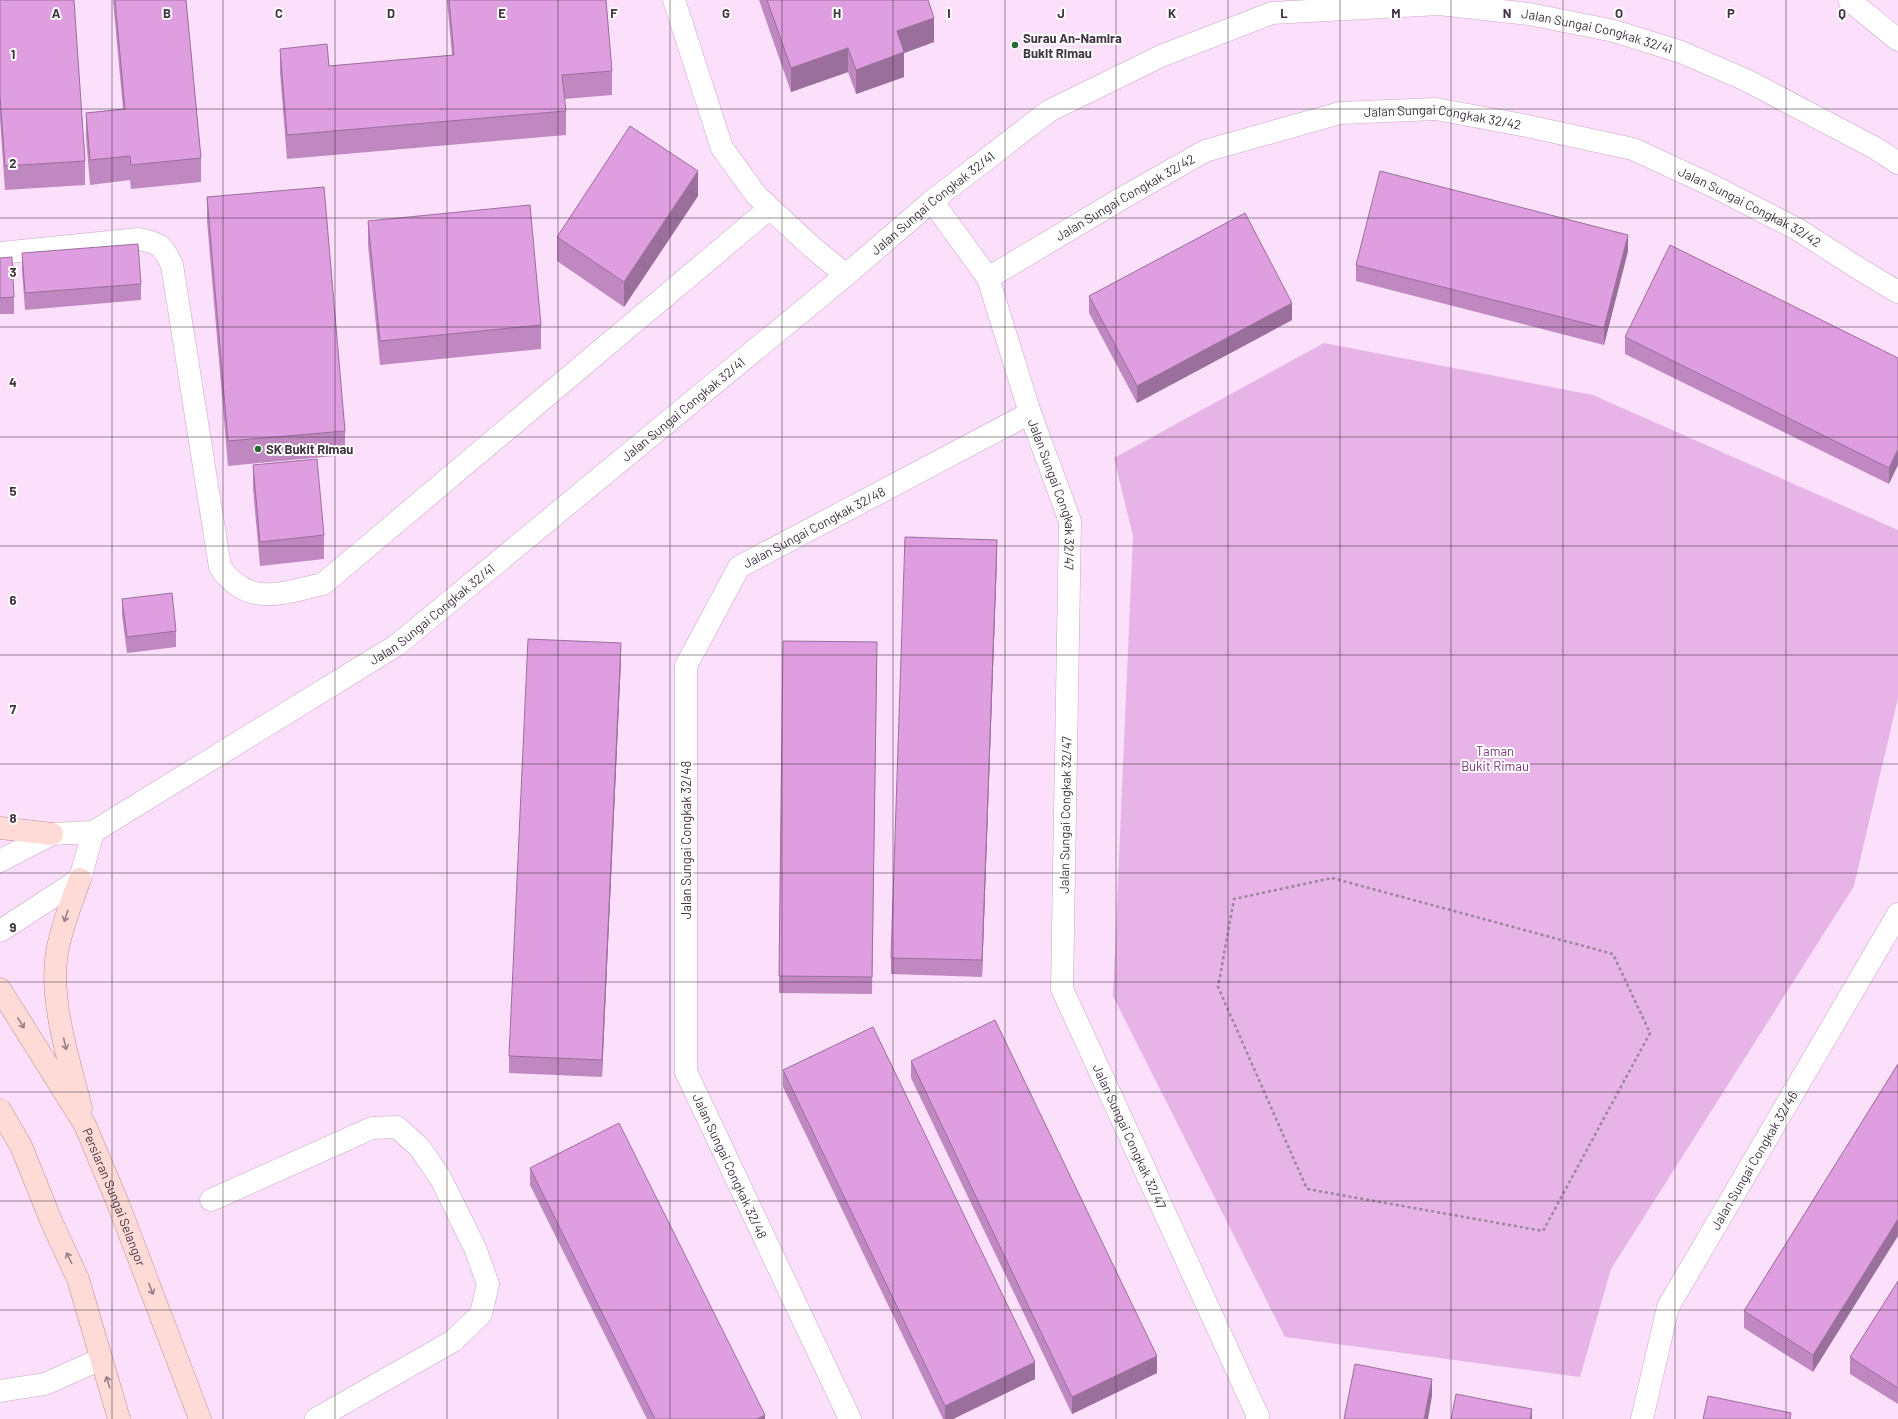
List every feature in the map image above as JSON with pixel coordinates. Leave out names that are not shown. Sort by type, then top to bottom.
[{"type":"main road","points":[[0,828],[52,834]]},
{"type":"main road","points":[[80,879],[65,918],[60,939],[57,953],[56,982],[61,1026],[85,1125]]},
{"type":"main road","name":"Persiaran Sungai Selangor","points":[[0,990],[85,1125],[117,1201],[200,1419]]},
{"type":"main road","points":[[0,1110],[22,1146],[52,1223],[78,1279],[119,1419]]},
{"type":"main road","points":[[0,1129],[22,1146]]},
{"type":"street","points":[[674,0],[722,148],[758,196],[813,248],[846,275]]},
{"type":"street","points":[[1848,0],[1898,40]]},
{"type":"street","name":"Jalan Sungai Congkak 32/41","points":[[93,832],[397,645],[846,275],[932,201],[1049,111],[1161,56],[1270,6],[1439,4],[1530,14],[1614,31],[1681,52],[1746,80],[1875,148],[1898,163]]},
{"type":"street","name":"Jalan Sungai Congkak 32/42","points":[[988,278],[1119,200],[1206,151],[1340,113],[1436,109],[1527,126],[1632,149],[1712,186],[1797,229],[1860,270],[1898,292]]},
{"type":"street","name":"Jalan Sungai Congkak 32/47","points":[[932,201],[988,278],[1030,413],[1070,521],[1062,988],[1258,1416],[1257,1419]]},
{"type":"street","points":[[0,253],[139,240],[155,242],[166,252],[172,266],[220,567],[230,581],[250,593],[276,594],[323,584],[770,208]]},
{"type":"street","name":"Jalan Sungai Congkak 32/48","points":[[850,1419],[686,1072],[686,666],[739,567],[1030,413]]},
{"type":"street","points":[[0,861],[52,834],[93,832],[80,879],[0,931]]},
{"type":"street","name":"Jalan Sungai Congkak 32/46","points":[[1642,1419],[1668,1307],[1898,914]]},
{"type":"street","points":[[211,1200],[372,1128],[397,1127],[420,1148],[441,1179],[475,1248],[488,1284],[481,1314],[453,1341],[316,1419]]},
{"type":"street","points":[[0,1391],[45,1384],[101,1359]]},
{"type":"path","points":[[1332,878],[1613,954],[1650,1033],[1543,1232],[1307,1189],[1218,987],[1234,899],[1332,878]]},
{"type":"green space","name":"Taman Bukit Rimau","points":[[1324,343],[1593,395],[1898,530],[1898,698],[1854,886],[1611,1269],[1580,1377],[1285,1337],[1113,996],[1133,536],[1114,458]]},
{"type":"building","points":[[0,0],[74,0],[85,161],[5,166],[0,95]]},
{"type":"building","points":[[115,0],[186,0],[201,158],[131,165],[130,156],[90,160],[86,113],[125,109]]},
{"type":"building","points":[[449,0],[606,0],[612,71],[562,75],[566,111],[287,135],[280,49],[327,44],[329,66],[454,55]]},
{"type":"building","points":[[767,0],[928,0],[934,18],[897,31],[904,52],[856,70],[848,48],[791,68]]},
{"type":"building","points":[[630,126],[698,171],[624,282],[557,237]]},
{"type":"building","points":[[1380,171],[1628,235],[1604,328],[1356,265]]},
{"type":"building","points":[[324,187],[345,431],[228,441],[207,197]]},
{"type":"building","points":[[530,205],[541,325],[380,341],[368,221]]},
{"type":"building","points":[[1245,213],[1292,303],[1137,386],[1089,296]]},
{"type":"building","points":[[138,244],[141,284],[25,293],[22,253]]},
{"type":"building","points":[[1670,245],[1898,358],[1898,449],[1889,468],[1625,337]]},
{"type":"building","points":[[12,257],[14,297],[0,298],[0,258]]},
{"type":"building","points":[[317,459],[324,535],[260,542],[253,465]]},
{"type":"building","points":[[905,537],[997,540],[982,960],[891,958]]},
{"type":"building","points":[[172,593],[176,631],[127,637],[122,599]]},
{"type":"building","points":[[528,639],[621,643],[602,1060],[509,1056]]},
{"type":"building","points":[[783,641],[877,642],[872,977],[779,976]]},
{"type":"building","points":[[995,1020],[1157,1356],[1072,1397],[911,1061]]},
{"type":"building","points":[[873,1027],[1035,1362],[945,1406],[783,1070]]},
{"type":"building","points":[[1898,1064],[1898,1219],[1813,1355],[1744,1311]]},
{"type":"building","points":[[619,1123],[765,1415],[757,1419],[655,1419],[530,1168]]},
{"type":"building","points":[[1898,1281],[1898,1388],[1850,1357]]},
{"type":"building","points":[[1355,1364],[1432,1379],[1424,1419],[1344,1419]]},
{"type":"building","points":[[1456,1394],[1532,1409],[1530,1419],[1451,1419]]},
{"type":"building","points":[[1708,1396],[1791,1413],[1790,1419],[1703,1419]]},
{"type":"place","name":"Surau An-Namira Bukit Rimau","points":[[1015,45]]},
{"type":"place","name":"SK Bukit Rimau","points":[[258,449]]}]
